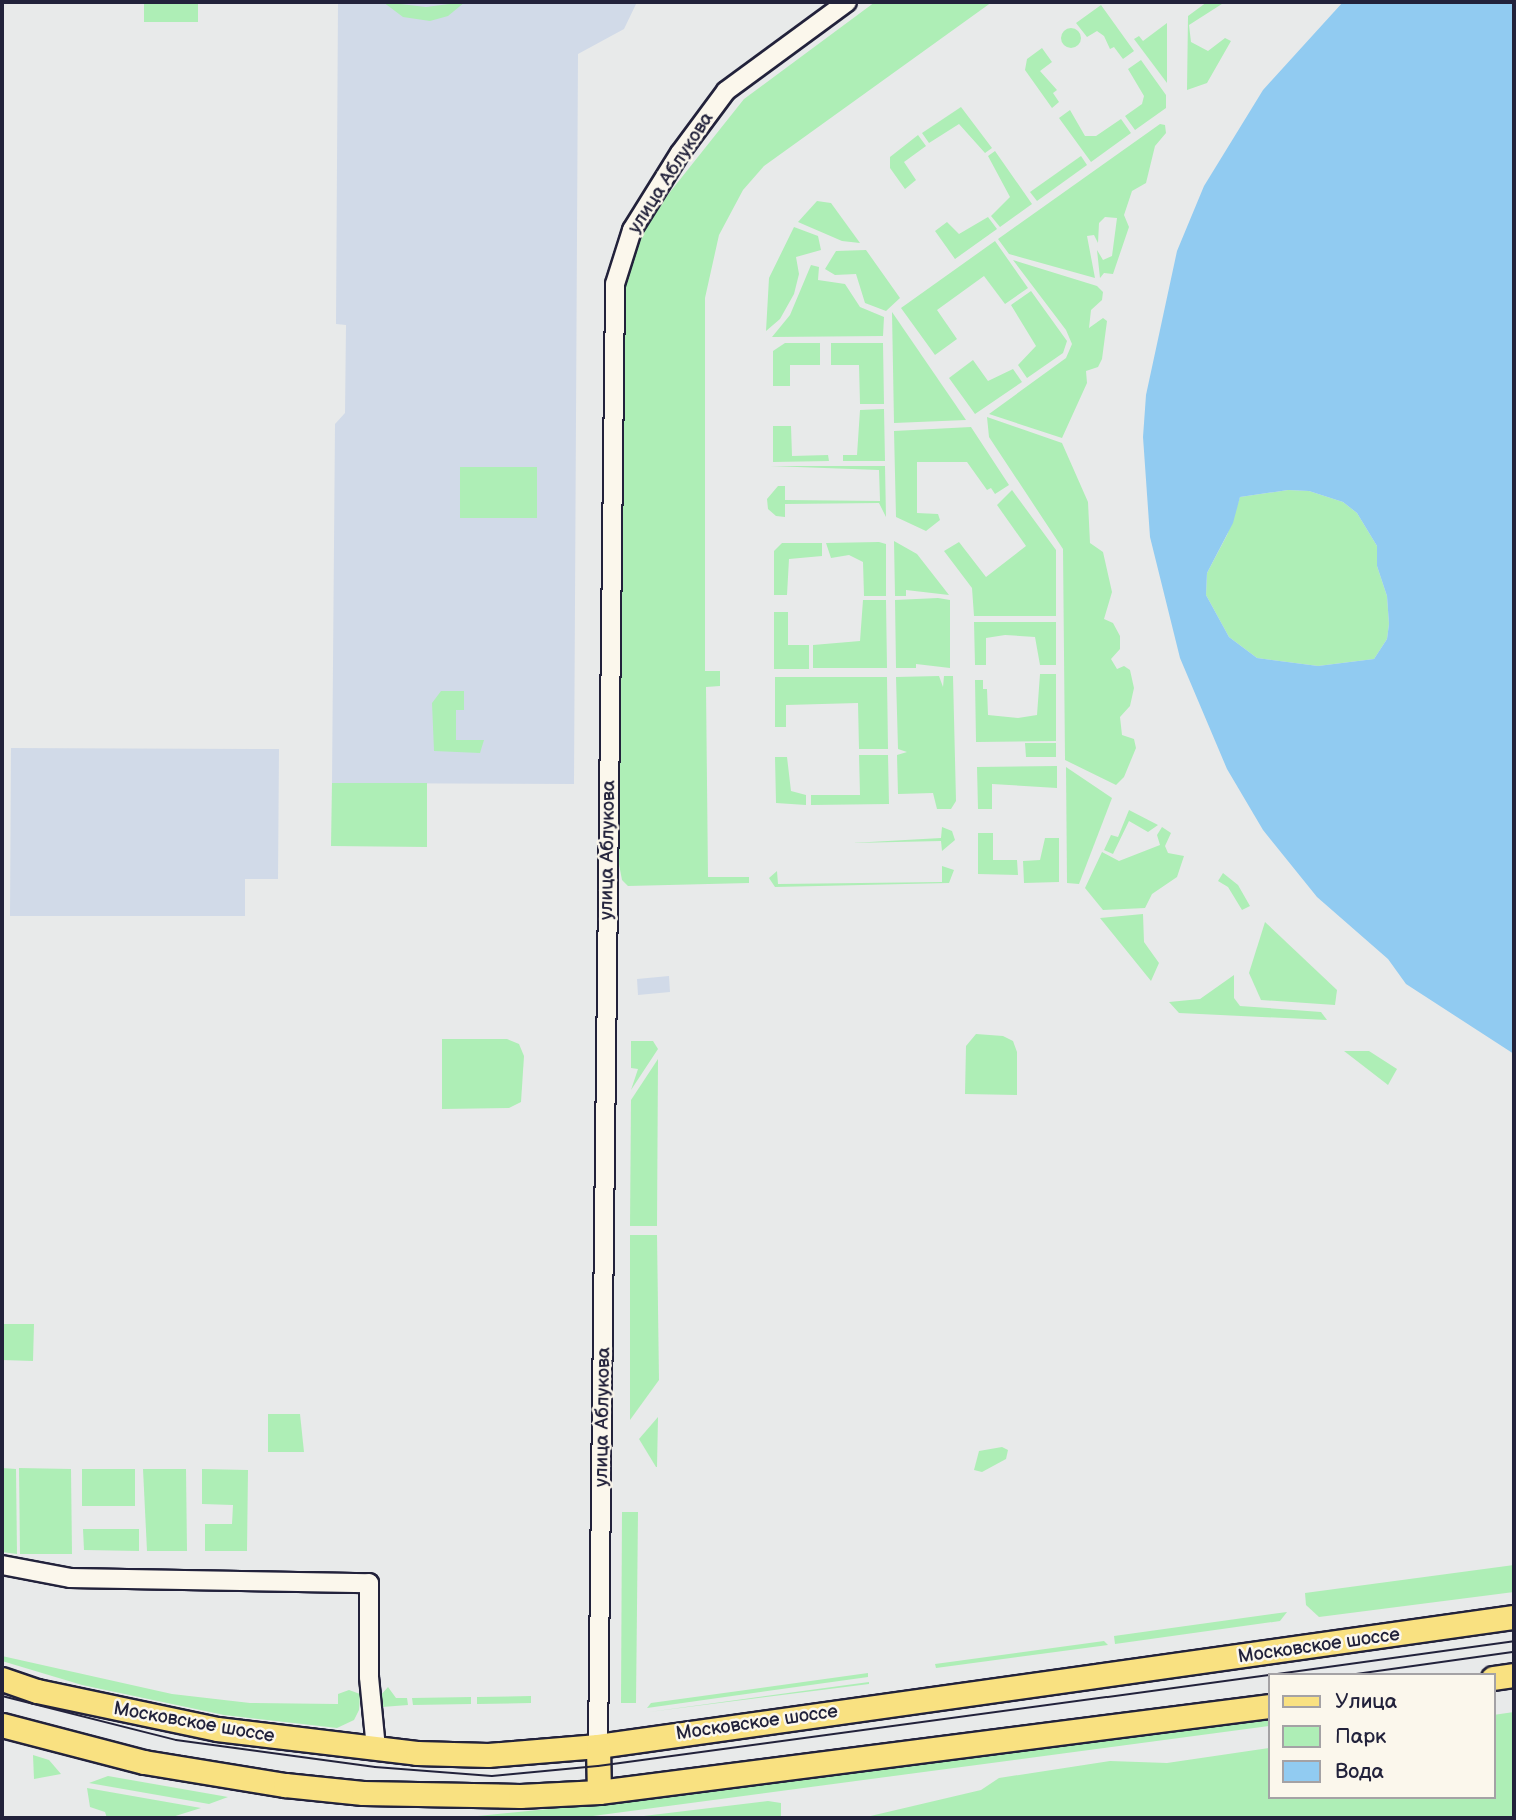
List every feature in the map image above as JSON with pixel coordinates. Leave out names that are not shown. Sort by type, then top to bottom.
[{"type":"main road","name":"Московское шоссе","points":[[2,1679],[37,1691],[190,1724],[376,1748],[488,1755],[598,1745],[1514,1617]]},
{"type":"main road","points":[[1495,1678],[1514,1675]]},
{"type":"main road","points":[[2,1725],[144,1762],[285,1785],[442,1797],[599,1792],[1268,1706]]},
{"type":"main road","name":"улица Аблукова","points":[[598,1745],[599,1792]]},
{"type":"street","name":"улица Аблукова","points":[[598,1745],[615,284],[632,230],[680,153],[726,91],[847,2]]},
{"type":"street","points":[[2,1565],[70,1578],[369,1583],[369,1677],[376,1748]]},
{"type":"shaded area","points":[[338,2],[637,2],[624,29],[578,54],[574,784],[332,783],[335,424],[345,413],[346,325],[336,324]]},
{"type":"shaded area","points":[[11,748],[279,749],[278,879],[245,879],[245,916],[10,916]]},
{"type":"shaded area","points":[[669,976],[670,992],[638,995],[637,979]]},
{"type":"green space","points":[[144,2],[198,2],[198,22],[144,22]]},
{"type":"green space","points":[[383,2],[426,7],[465,2],[448,16],[430,21],[403,17]]},
{"type":"green space","points":[[875,2],[992,2],[764,166],[743,190],[719,235],[705,298],[705,671],[720,671],[720,686],[706,687],[708,877],[749,877],[749,883],[628,886],[622,880],[618,859],[616,759],[621,313],[626,273],[643,226],[744,99]]},
{"type":"green space","points":[[1207,2],[1225,2],[1189,25],[1191,42],[1208,51],[1225,38],[1231,41],[1207,83],[1187,90],[1188,16]]},
{"type":"green space","points":[[1101,5],[1134,51],[1123,59],[1114,47],[1110,49],[1104,36],[1097,31],[1087,37],[1076,23]]},
{"type":"green space","points":[[1167,23],[1167,83],[1134,39],[1139,36],[1143,41]]},
{"type":"green space","points":[[1071,28],[1078,31],[1081,38],[1078,45],[1071,48],[1064,45],[1061,38],[1064,31]]},
{"type":"green space","points":[[1042,48],[1052,62],[1040,71],[1057,90],[1053,93],[1059,102],[1052,108],[1025,70],[1027,59]]},
{"type":"green space","points":[[1141,60],[1166,95],[1166,108],[1135,130],[1125,116],[1142,104],[1144,96],[1128,69]]},
{"type":"green space","points":[[961,107],[992,148],[985,153],[959,124],[929,143],[922,133]]},
{"type":"green space","points":[[1070,110],[1085,136],[1096,136],[1121,119],[1131,133],[1091,162],[1059,118]]},
{"type":"green space","points":[[1160,124],[1165,125],[1166,133],[1155,146],[1146,183],[1132,191],[1124,215],[1129,227],[1113,274],[1104,273],[1100,278],[1097,250],[1103,260],[1112,256],[1117,218],[1105,217],[1099,223],[1098,243],[1094,235],[1087,236],[1095,278],[1009,254],[998,239]]},
{"type":"green space","points":[[918,135],[926,146],[904,162],[916,180],[905,189],[890,168],[890,157]]},
{"type":"green space","points":[[995,151],[1032,204],[1000,227],[991,216],[1010,197],[988,156]]},
{"type":"green space","points":[[1081,156],[1087,165],[1037,201],[1030,192]]},
{"type":"green space","points":[[817,201],[831,203],[860,243],[842,241],[798,222]]},
{"type":"green space","points":[[988,217],[997,229],[955,259],[935,231],[947,222],[959,234]]},
{"type":"green space","points":[[794,227],[818,236],[821,250],[796,257],[799,274],[794,294],[780,319],[766,331],[769,278]]},
{"type":"green space","points":[[995,241],[1028,288],[1005,304],[984,276],[937,310],[957,339],[935,355],[901,308]]},
{"type":"green space","points":[[866,250],[900,298],[886,311],[865,303],[856,274],[835,275],[825,269],[836,251]]},
{"type":"green space","points":[[1013,260],[1097,286],[1103,292],[1102,300],[1091,310],[1089,328],[1103,318],[1107,321],[1102,359],[1098,367],[1086,371],[1087,383],[1062,438],[989,414],[1066,358],[1072,344],[1066,330]]},
{"type":"green space","points":[[811,265],[819,267],[818,280],[845,284],[860,307],[884,317],[883,336],[772,337],[790,315]]},
{"type":"green space","points":[[1031,291],[1067,341],[1063,353],[1027,378],[1018,365],[1036,346],[1011,305]]},
{"type":"green space","points":[[892,312],[966,420],[894,423]]},
{"type":"green space","points":[[785,343],[820,343],[820,365],[790,365],[790,386],[773,386],[773,351]]},
{"type":"green space","points":[[831,343],[883,343],[884,404],[860,404],[859,365],[831,365]]},
{"type":"green space","points":[[973,360],[988,381],[1013,369],[1022,382],[975,414],[949,378]]},
{"type":"green space","points":[[884,409],[885,461],[843,461],[843,455],[857,455],[860,410]]},
{"type":"green space","points":[[987,417],[1062,443],[1088,502],[1090,543],[1103,552],[1112,592],[1104,619],[1113,623],[1120,636],[1120,649],[1111,659],[1117,669],[1124,666],[1130,670],[1134,688],[1130,706],[1120,717],[1122,735],[1134,739],[1136,748],[1124,777],[1116,785],[1065,760],[1063,549],[989,437]]},
{"type":"green space","points":[[773,426],[791,426],[792,456],[828,455],[829,461],[773,462]]},
{"type":"green space","points":[[971,427],[1009,485],[995,494],[991,488],[987,490],[967,462],[917,462],[917,513],[938,514],[940,520],[926,531],[896,517],[894,431]]},
{"type":"green space","points":[[770,466],[885,466],[886,517],[879,503],[785,504],[785,517],[776,516],[768,509],[767,499],[778,486],[785,486],[785,500],[880,501],[879,470]]},
{"type":"green space","points":[[460,467],[537,467],[537,518],[460,518]]},
{"type":"green space","points":[[1012,490],[1056,550],[1056,616],[974,616],[972,588],[944,551],[959,542],[986,577],[1026,546],[997,505]]},
{"type":"green space","points":[[1288,490],[1309,491],[1343,502],[1357,513],[1377,546],[1377,566],[1387,596],[1389,624],[1387,639],[1374,659],[1318,666],[1257,658],[1229,637],[1206,595],[1207,573],[1227,535],[1240,497]]},
{"type":"green space","points":[[894,541],[917,554],[949,595],[906,590],[906,596],[895,596]]},
{"type":"green space","points":[[782,543],[822,543],[822,556],[789,559],[787,595],[774,595],[774,551]]},
{"type":"green space","points":[[826,543],[886,544],[886,596],[864,596],[863,562],[849,555],[831,558]]},
{"type":"green space","points":[[863,600],[886,600],[887,668],[813,668],[813,645],[860,641]]},
{"type":"green space","points":[[895,600],[950,600],[950,668],[916,664],[916,668],[896,668]]},
{"type":"green space","points":[[774,612],[788,612],[788,645],[809,645],[809,669],[774,669]]},
{"type":"green space","points":[[974,622],[1056,622],[1056,665],[1040,665],[1035,637],[1005,635],[986,638],[986,665],[975,665]]},
{"type":"green space","points":[[1040,674],[1056,674],[1056,741],[976,742],[975,680],[983,680],[983,689],[987,689],[988,715],[1018,718],[1037,715]]},
{"type":"green space","points":[[939,676],[943,687],[944,676],[953,676],[956,801],[951,809],[937,809],[933,793],[898,794],[897,755],[907,752],[898,749],[896,677]]},
{"type":"green space","points":[[775,677],[887,677],[888,749],[859,749],[858,703],[786,705],[786,727],[775,727]]},
{"type":"green space","points":[[441,691],[464,691],[464,710],[456,710],[456,740],[484,740],[480,753],[434,751],[432,703]]},
{"type":"green space","points":[[1025,743],[1056,743],[1056,757],[1026,757]]},
{"type":"green space","points":[[859,755],[888,755],[889,804],[811,805],[811,795],[860,795]]},
{"type":"green space","points":[[775,757],[787,757],[791,791],[806,795],[806,805],[776,803]]},
{"type":"green space","points":[[1057,766],[1057,788],[992,784],[992,809],[978,809],[977,767]]},
{"type":"green space","points":[[1066,767],[1112,798],[1079,884],[1067,883]]},
{"type":"green space","points":[[332,783],[427,783],[427,847],[331,846]]},
{"type":"green space","points":[[1129,810],[1158,825],[1148,832],[1129,821],[1113,854],[1104,850],[1111,835],[1118,837]]},
{"type":"green space","points":[[942,827],[952,831],[955,840],[942,851],[941,841],[852,843],[941,838]]},
{"type":"green space","points":[[1162,827],[1171,833],[1165,846],[1168,853],[1184,856],[1177,877],[1152,894],[1145,908],[1103,910],[1085,888],[1102,852],[1119,861],[1160,845],[1157,835]]},
{"type":"green space","points":[[978,833],[993,833],[993,860],[1017,860],[1018,875],[978,874]]},
{"type":"green space","points":[[1045,838],[1059,838],[1059,882],[1024,883],[1023,861],[1040,860]]},
{"type":"green space","points":[[942,866],[954,870],[949,883],[775,887],[769,878],[777,871],[778,884],[942,882]]},
{"type":"green space","points":[[1223,873],[1238,885],[1250,906],[1242,910],[1228,887],[1218,881]]},
{"type":"green space","points":[[1143,914],[1144,942],[1159,963],[1151,981],[1100,918]]},
{"type":"green space","points":[[1265,922],[1337,990],[1335,1005],[1261,1000],[1249,973]]},
{"type":"green space","points":[[1234,975],[1234,998],[1240,1006],[1321,1012],[1327,1020],[1179,1013],[1169,1002],[1200,999]]},
{"type":"green space","points":[[976,1034],[1003,1036],[1013,1041],[1017,1052],[1017,1095],[965,1094],[966,1046]]},
{"type":"green space","points":[[442,1039],[507,1039],[519,1044],[524,1056],[521,1102],[509,1108],[442,1109]]},
{"type":"green space","points":[[631,1041],[653,1041],[658,1049],[631,1090],[638,1069],[631,1068]]},
{"type":"green space","points":[[1344,1051],[1369,1051],[1397,1069],[1388,1085]]},
{"type":"green space","points":[[658,1059],[657,1226],[630,1226],[631,1100]]},
{"type":"green space","points":[[630,1235],[657,1235],[659,1380],[630,1420]]},
{"type":"green space","points":[[2,1324],[34,1324],[33,1361],[2,1360]]},
{"type":"green space","points":[[268,1414],[300,1414],[304,1452],[268,1452]]},
{"type":"green space","points":[[658,1417],[657,1467],[656,1467],[639,1439]]},
{"type":"green space","points":[[1002,1447],[1008,1450],[1006,1459],[982,1472],[974,1470],[979,1451]]},
{"type":"green space","points":[[2,1468],[16,1469],[17,1554],[2,1552]]},
{"type":"green space","points":[[19,1468],[71,1469],[72,1554],[20,1554]]},
{"type":"green space","points":[[82,1469],[135,1469],[135,1506],[82,1506]]},
{"type":"green space","points":[[143,1469],[186,1469],[187,1551],[147,1551]]},
{"type":"green space","points":[[202,1469],[248,1470],[247,1551],[205,1551],[205,1524],[232,1524],[233,1505],[202,1504]]},
{"type":"green space","points":[[622,1512],[638,1512],[636,1703],[621,1703]]},
{"type":"green space","points":[[83,1529],[139,1529],[139,1551],[84,1550]]},
{"type":"green space","points":[[1514,1565],[1514,1592],[1319,1617],[1306,1605],[1305,1593]]},
{"type":"green space","points":[[1287,1612],[1280,1621],[1115,1644],[1114,1636]]},
{"type":"green space","points":[[1104,1641],[1108,1645],[936,1668],[935,1664]]},
{"type":"green space","points":[[2,1656],[172,1694],[250,1703],[338,1704],[338,1694],[349,1690],[360,1694],[359,1710],[354,1720],[337,1728],[224,1715],[82,1685],[2,1661]]},
{"type":"green space","points":[[868,1673],[868,1677],[647,1708],[651,1703]]},
{"type":"green space","points":[[869,1682],[869,1684],[649,1712]]},
{"type":"green space","points":[[388,1687],[396,1698],[407,1698],[408,1705],[382,1707],[380,1696]]},
{"type":"green space","points":[[531,1696],[531,1703],[477,1704],[477,1697]]},
{"type":"green space","points":[[471,1697],[471,1704],[413,1705],[412,1698]]},
{"type":"green space","points":[[1514,1712],[1514,1818],[862,1818],[981,1790],[999,1778],[1110,1761],[1167,1763],[1268,1748],[1268,1799],[1495,1799],[1495,1715]]},
{"type":"green space","points":[[1268,1716],[1268,1726],[578,1818],[458,1818],[609,1803]]},
{"type":"green space","points":[[33,1755],[49,1760],[61,1774],[34,1779]]},
{"type":"green space","points":[[108,1776],[228,1797],[209,1804],[89,1783]]},
{"type":"green space","points":[[87,1788],[201,1808],[169,1818],[107,1818],[105,1812],[90,1807]]},
{"type":"green space","points":[[768,1801],[781,1803],[781,1818],[627,1818]]},
{"type":"water","points":[[1343,2],[1514,2],[1514,1054],[1406,984],[1388,959],[1317,897],[1263,830],[1227,769],[1180,658],[1150,537],[1143,437],[1146,395],[1177,251],[1204,186],[1263,90]],"holes":[[[1288,490],[1309,491],[1343,502],[1357,513],[1377,546],[1377,566],[1387,596],[1389,624],[1387,639],[1374,659],[1318,666],[1257,658],[1229,637],[1206,595],[1207,573],[1233,523],[1240,497]]]},
{"type":"tram line","points":[[1284,1673],[1514,1641]]},
{"type":"tram line","points":[[1363,1673],[1512,1652]]},
{"type":"tram line","points":[[2,1696],[176,1740],[375,1767],[492,1776],[598,1766],[1268,1675]]}]
